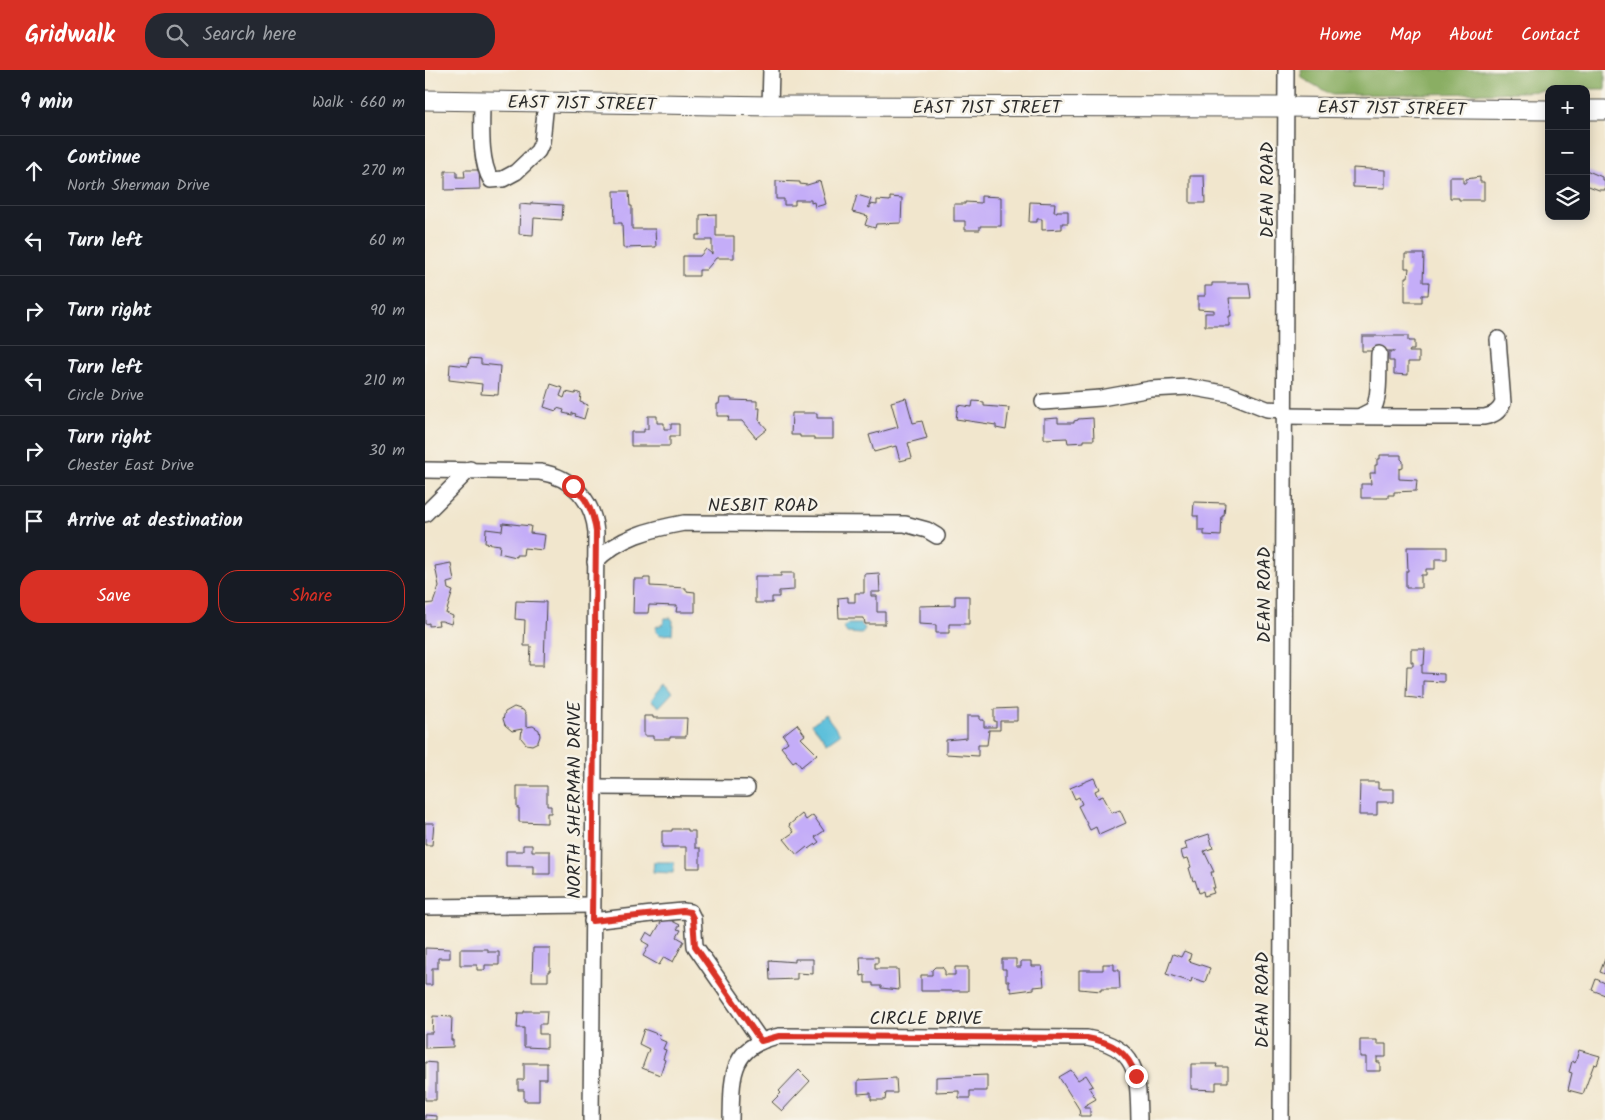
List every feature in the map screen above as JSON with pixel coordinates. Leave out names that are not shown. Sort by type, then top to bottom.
[{"type":"main road","name":"EAST 71ST STREET","points":[[425,100],[770,106],[1286,107],[1545,110]]},
{"type":"main road","points":[[1590,110],[1605,110]]},
{"type":"street","points":[[770,106],[771,70]]},
{"type":"street","name":"DEAN ROAD","points":[[1281,1120],[1286,70]]},
{"type":"street","points":[[481,101],[482,141],[486,172],[491,180],[503,179],[516,172],[538,151],[542,142],[546,102]]},
{"type":"street","points":[[1043,402],[1101,398],[1151,389],[1189,387],[1229,394],[1267,409],[1284,413],[1407,418],[1484,417],[1500,410],[1503,403],[1498,339]]},
{"type":"street","points":[[1361,416],[1372,410],[1378,393],[1379,354]]},
{"type":"street","points":[[425,470],[470,469]]},
{"type":"street","points":[[425,514],[470,469]]},
{"type":"street","name":"NORTH SHERMAN DRIVE","points":[[470,469],[540,472],[555,475],[573,486],[587,502],[593,516],[596,532],[591,1120]]},
{"type":"street","name":"NESBIT ROAD","points":[[595,562],[616,546],[634,536],[659,527],[684,523],[907,524],[927,530],[937,536]]},
{"type":"street","points":[[593,787],[747,788]]},
{"type":"street","points":[[425,907],[592,913],[690,912],[693,918],[695,946],[761,1041]]},
{"type":"street","name":"CIRCLE DRIVE","points":[[731,1120],[733,1073],[736,1066],[748,1050],[761,1041],[779,1036],[1087,1038],[1107,1042],[1127,1057],[1135,1071],[1138,1084],[1139,1120]]},
{"type":"green space","points":[[1301,70],[1605,70],[1605,89],[1590,89],[1590,85],[1545,85],[1545,91],[1332,95],[1302,78]]},
{"type":"water","points":[[665,618],[671,618],[673,621],[672,634],[661,635],[656,632],[656,627],[663,624]]},
{"type":"water","points":[[847,624],[861,624],[865,628],[862,634],[847,633],[844,628]]},
{"type":"water","points":[[664,684],[673,692],[659,707],[651,700]]},
{"type":"water","points":[[825,714],[840,734],[827,743],[812,724]]},
{"type":"water","points":[[654,862],[674,862],[673,873],[653,872]]},
{"type":"building","points":[[1353,168],[1385,170],[1385,188],[1353,187]]},
{"type":"building","points":[[464,170],[479,170],[480,189],[445,190],[445,171],[457,171],[457,177],[465,177]]},
{"type":"building","points":[[1590,172],[1605,180],[1605,190],[1590,187]]},
{"type":"building","points":[[1190,176],[1204,176],[1205,203],[1190,203]]},
{"type":"building","points":[[1450,177],[1463,177],[1463,183],[1466,183],[1466,179],[1480,177],[1480,182],[1484,182],[1484,200],[1450,198]]},
{"type":"building","points":[[776,181],[800,182],[800,184],[807,185],[820,181],[826,204],[815,207],[814,202],[811,203],[811,200],[795,200],[795,205],[784,205],[784,199],[776,199]]},
{"type":"building","points":[[614,191],[629,191],[630,206],[632,206],[632,229],[655,229],[656,247],[623,248],[622,223],[615,223]]},
{"type":"building","points":[[857,195],[871,199],[868,207],[870,208],[870,204],[877,205],[877,200],[890,201],[890,197],[902,198],[901,223],[876,224],[875,228],[865,225],[868,216],[852,212]]},
{"type":"building","points":[[981,196],[1001,197],[1001,226],[980,226],[980,230],[965,230],[965,221],[954,221],[954,204],[965,204],[965,202],[981,203]]},
{"type":"building","points":[[1030,202],[1055,203],[1054,212],[1068,211],[1068,223],[1062,223],[1062,229],[1042,230],[1042,219],[1037,219],[1037,222],[1029,222]]},
{"type":"building","points":[[531,203],[563,205],[562,220],[534,218],[533,235],[519,234],[520,204],[531,205]]},
{"type":"building","points":[[716,214],[716,236],[734,236],[734,258],[716,258],[706,270],[699,270],[699,276],[683,276],[683,256],[700,256],[706,249],[712,254],[712,240],[696,240],[696,235],[700,235],[700,215]]},
{"type":"building","points":[[1405,254],[1424,254],[1423,282],[1429,282],[1428,295],[1422,295],[1422,302],[1405,302],[1405,277],[1408,277],[1409,268],[1405,268]]},
{"type":"building","points":[[1212,283],[1249,283],[1251,298],[1229,298],[1231,316],[1229,316],[1229,326],[1205,326],[1205,313],[1214,313],[1214,310],[1198,309],[1198,296],[1205,296],[1205,286],[1212,286]]},
{"type":"building","points":[[1362,336],[1408,336],[1408,341],[1414,341],[1414,350],[1409,352],[1419,352],[1419,362],[1408,362],[1408,375],[1394,374],[1394,361],[1389,361],[1389,352],[1394,351],[1362,351]]},
{"type":"building","points":[[469,358],[481,359],[481,364],[500,366],[498,395],[481,394],[482,384],[449,380],[450,364],[468,366]]},
{"type":"building","points":[[551,384],[563,388],[560,396],[564,398],[566,392],[581,394],[580,402],[588,405],[584,419],[575,416],[576,414],[563,413],[564,410],[557,408],[556,411],[544,407]]},
{"type":"building","points":[[720,398],[757,401],[757,408],[760,408],[759,420],[767,429],[756,438],[742,421],[728,421],[729,416],[717,416],[717,404],[719,404]]},
{"type":"building","points":[[906,398],[913,423],[922,421],[927,438],[908,443],[912,458],[900,461],[896,446],[874,452],[869,435],[898,427],[891,402]]},
{"type":"building","points":[[973,401],[984,402],[984,406],[1009,408],[1006,430],[996,428],[996,425],[956,419],[958,405],[972,407]]},
{"type":"building","points":[[792,413],[817,413],[817,418],[833,418],[833,439],[814,439],[814,437],[791,435]]},
{"type":"building","points":[[648,416],[657,416],[657,423],[664,423],[664,429],[671,429],[671,424],[679,424],[679,436],[670,436],[670,446],[631,446],[631,432],[644,432],[644,429],[648,429]]},
{"type":"building","points":[[1058,418],[1058,423],[1074,423],[1078,419],[1093,418],[1094,440],[1068,443],[1067,438],[1044,439],[1044,419]]},
{"type":"building","points":[[1380,455],[1401,455],[1403,468],[1399,469],[1399,479],[1417,480],[1416,491],[1394,492],[1394,495],[1388,495],[1388,498],[1361,498],[1361,484],[1371,484],[1370,473],[1375,473],[1375,465],[1377,465],[1377,459],[1380,459]]},
{"type":"building","points":[[1194,502],[1225,503],[1221,536],[1204,535],[1204,530],[1198,530],[1198,516],[1193,516]]},
{"type":"building","points":[[503,523],[531,526],[530,533],[545,535],[543,550],[524,548],[523,555],[516,555],[516,557],[499,553],[500,545],[485,543],[486,529],[502,531]]},
{"type":"building","points":[[1407,547],[1447,547],[1447,559],[1435,559],[1435,569],[1426,569],[1426,575],[1421,575],[1421,588],[1406,588],[1406,571],[1408,571]]},
{"type":"building","points":[[451,563],[454,581],[447,583],[448,589],[453,591],[446,613],[453,616],[451,624],[438,621],[439,625],[429,626],[429,623],[425,624],[425,604],[433,603],[439,586],[435,566]]},
{"type":"building","points":[[781,573],[794,573],[794,590],[779,591],[779,597],[772,597],[772,603],[755,603],[755,576],[781,576]]},
{"type":"building","points":[[879,573],[880,592],[871,592],[871,596],[877,596],[877,612],[885,612],[885,624],[865,624],[864,618],[839,618],[838,598],[848,597],[848,602],[855,602],[855,593],[864,593],[864,574]]},
{"type":"building","points":[[650,578],[650,586],[686,588],[686,591],[695,592],[695,612],[676,612],[677,606],[649,605],[648,613],[633,613],[634,579]]},
{"type":"building","points":[[955,596],[969,596],[969,624],[949,624],[949,633],[936,633],[936,625],[919,624],[919,606],[955,605]]},
{"type":"building","points":[[516,601],[546,602],[544,665],[530,665],[531,646],[524,646],[525,620],[515,619]]},
{"type":"building","points":[[1411,649],[1425,649],[1422,673],[1444,674],[1444,682],[1423,681],[1423,699],[1406,697],[1407,666],[1413,666],[1413,662],[1411,662]]},
{"type":"building","points":[[514,707],[523,710],[526,714],[526,727],[533,726],[539,730],[538,742],[532,745],[526,744],[521,738],[522,729],[512,731],[505,725],[503,719],[505,712]]},
{"type":"building","points":[[1017,708],[1017,721],[1000,721],[1000,730],[989,730],[987,745],[978,745],[978,756],[946,754],[946,740],[967,738],[967,716],[980,716],[980,720],[984,720],[984,727],[996,727],[994,709]]},
{"type":"building","points":[[644,716],[653,716],[653,718],[687,718],[686,737],[653,739],[653,736],[644,736]]},
{"type":"building","points":[[797,724],[805,735],[801,738],[817,754],[801,767],[796,760],[793,762],[781,747],[788,742],[783,735]]},
{"type":"building","points":[[1094,778],[1099,789],[1095,791],[1098,798],[1103,796],[1112,813],[1120,810],[1126,823],[1099,835],[1096,827],[1090,830],[1078,806],[1082,804],[1079,797],[1075,799],[1070,788]]},
{"type":"building","points":[[1360,782],[1378,782],[1378,789],[1394,789],[1394,802],[1377,802],[1377,815],[1359,815]]},
{"type":"building","points":[[517,786],[547,786],[547,806],[551,806],[551,813],[547,813],[547,823],[519,822]]},
{"type":"building","points":[[802,814],[806,820],[813,815],[824,831],[815,837],[819,842],[809,849],[807,847],[797,855],[784,839],[794,832],[789,825]]},
{"type":"building","points":[[425,823],[434,823],[432,845],[425,845]]},
{"type":"building","points":[[672,829],[695,831],[695,848],[700,848],[700,868],[686,868],[686,847],[662,847],[662,831],[672,831]]},
{"type":"building","points":[[1209,834],[1213,848],[1204,851],[1214,872],[1211,872],[1215,888],[1212,888],[1214,893],[1204,896],[1203,891],[1199,893],[1195,880],[1193,881],[1188,858],[1183,859],[1181,851],[1187,849],[1185,842]]},
{"type":"building","points":[[523,845],[532,845],[532,851],[550,851],[550,874],[533,874],[533,866],[506,866],[506,851],[523,851]]},
{"type":"building","points":[[664,917],[680,925],[677,929],[681,930],[677,937],[684,941],[673,962],[664,957],[659,965],[643,956],[649,945],[642,941],[647,932],[653,936]]},
{"type":"building","points":[[425,948],[450,949],[450,958],[438,958],[438,968],[432,968],[432,985],[425,985]]},
{"type":"building","points":[[533,948],[550,948],[548,981],[532,981]]},
{"type":"building","points":[[460,949],[488,949],[488,952],[499,952],[499,965],[485,965],[485,970],[477,970],[477,965],[460,965]]},
{"type":"building","points":[[1184,951],[1191,954],[1189,961],[1210,968],[1205,982],[1192,978],[1191,982],[1166,974],[1173,954],[1181,957]]},
{"type":"building","points":[[860,957],[878,957],[875,969],[898,969],[899,990],[881,988],[881,986],[873,986],[873,983],[865,983],[865,975],[861,976]]},
{"type":"building","points":[[795,959],[813,959],[813,974],[797,973],[797,979],[770,980],[769,960],[795,962]]},
{"type":"building","points":[[1002,959],[1016,959],[1016,967],[1021,967],[1021,961],[1031,961],[1031,966],[1042,966],[1044,986],[1011,992],[1009,981],[1006,981],[1006,969],[1002,969]]},
{"type":"building","points":[[1605,959],[1605,974],[1600,972]]},
{"type":"building","points":[[1103,964],[1114,964],[1114,970],[1119,970],[1120,989],[1101,989],[1101,991],[1079,989],[1079,970],[1103,970]]},
{"type":"building","points":[[935,967],[942,967],[945,975],[955,975],[955,967],[968,967],[968,991],[921,991],[921,975],[932,975],[932,970]]},
{"type":"building","points":[[1596,979],[1605,983],[1605,995],[1592,990]]},
{"type":"building","points":[[524,1011],[547,1011],[546,1024],[539,1024],[539,1034],[547,1034],[547,1048],[524,1047],[524,1028],[517,1028],[518,1013],[524,1013]]},
{"type":"building","points":[[433,1016],[452,1017],[451,1040],[453,1040],[453,1047],[425,1048],[425,1033],[432,1033]]},
{"type":"building","points":[[644,1029],[660,1035],[659,1039],[666,1042],[663,1049],[666,1050],[663,1059],[665,1060],[660,1075],[642,1068],[649,1049],[639,1044]]},
{"type":"building","points":[[1360,1040],[1377,1040],[1377,1044],[1386,1044],[1386,1057],[1377,1057],[1377,1062],[1380,1062],[1380,1071],[1366,1071],[1366,1057],[1360,1057]]},
{"type":"building","points":[[1579,1050],[1600,1056],[1597,1065],[1594,1064],[1583,1094],[1568,1090],[1572,1073],[1569,1072],[1572,1061],[1575,1063]]},
{"type":"building","points":[[425,1062],[436,1063],[436,1100],[425,1100]]},
{"type":"building","points":[[524,1063],[547,1063],[547,1079],[539,1079],[539,1101],[524,1101],[524,1090],[518,1090],[518,1080],[524,1080]]},
{"type":"building","points":[[1191,1064],[1217,1064],[1216,1067],[1228,1067],[1228,1082],[1216,1082],[1216,1090],[1191,1089]]},
{"type":"building","points":[[799,1070],[810,1081],[782,1111],[772,1102],[781,1093],[779,1091]]},
{"type":"building","points":[[1071,1070],[1078,1080],[1086,1075],[1093,1086],[1089,1088],[1096,1099],[1084,1106],[1084,1108],[1090,1108],[1090,1116],[1080,1116],[1079,1109],[1059,1077]]},
{"type":"building","points":[[987,1075],[987,1091],[970,1091],[970,1098],[959,1098],[959,1091],[936,1092],[936,1077]]},
{"type":"building","points":[[896,1078],[897,1093],[886,1093],[885,1100],[871,1100],[871,1093],[858,1094],[858,1080]]},
{"type":"building","points":[[425,1115],[437,1116],[437,1120],[425,1120]]},
{"type":"route","points":[[573,486],[587,502],[592,512],[596,532],[592,921],[661,913],[690,912],[693,918],[695,946],[761,1041],[779,1036],[1087,1038],[1102,1040],[1116,1047],[1130,1061],[1136,1076]]}]
